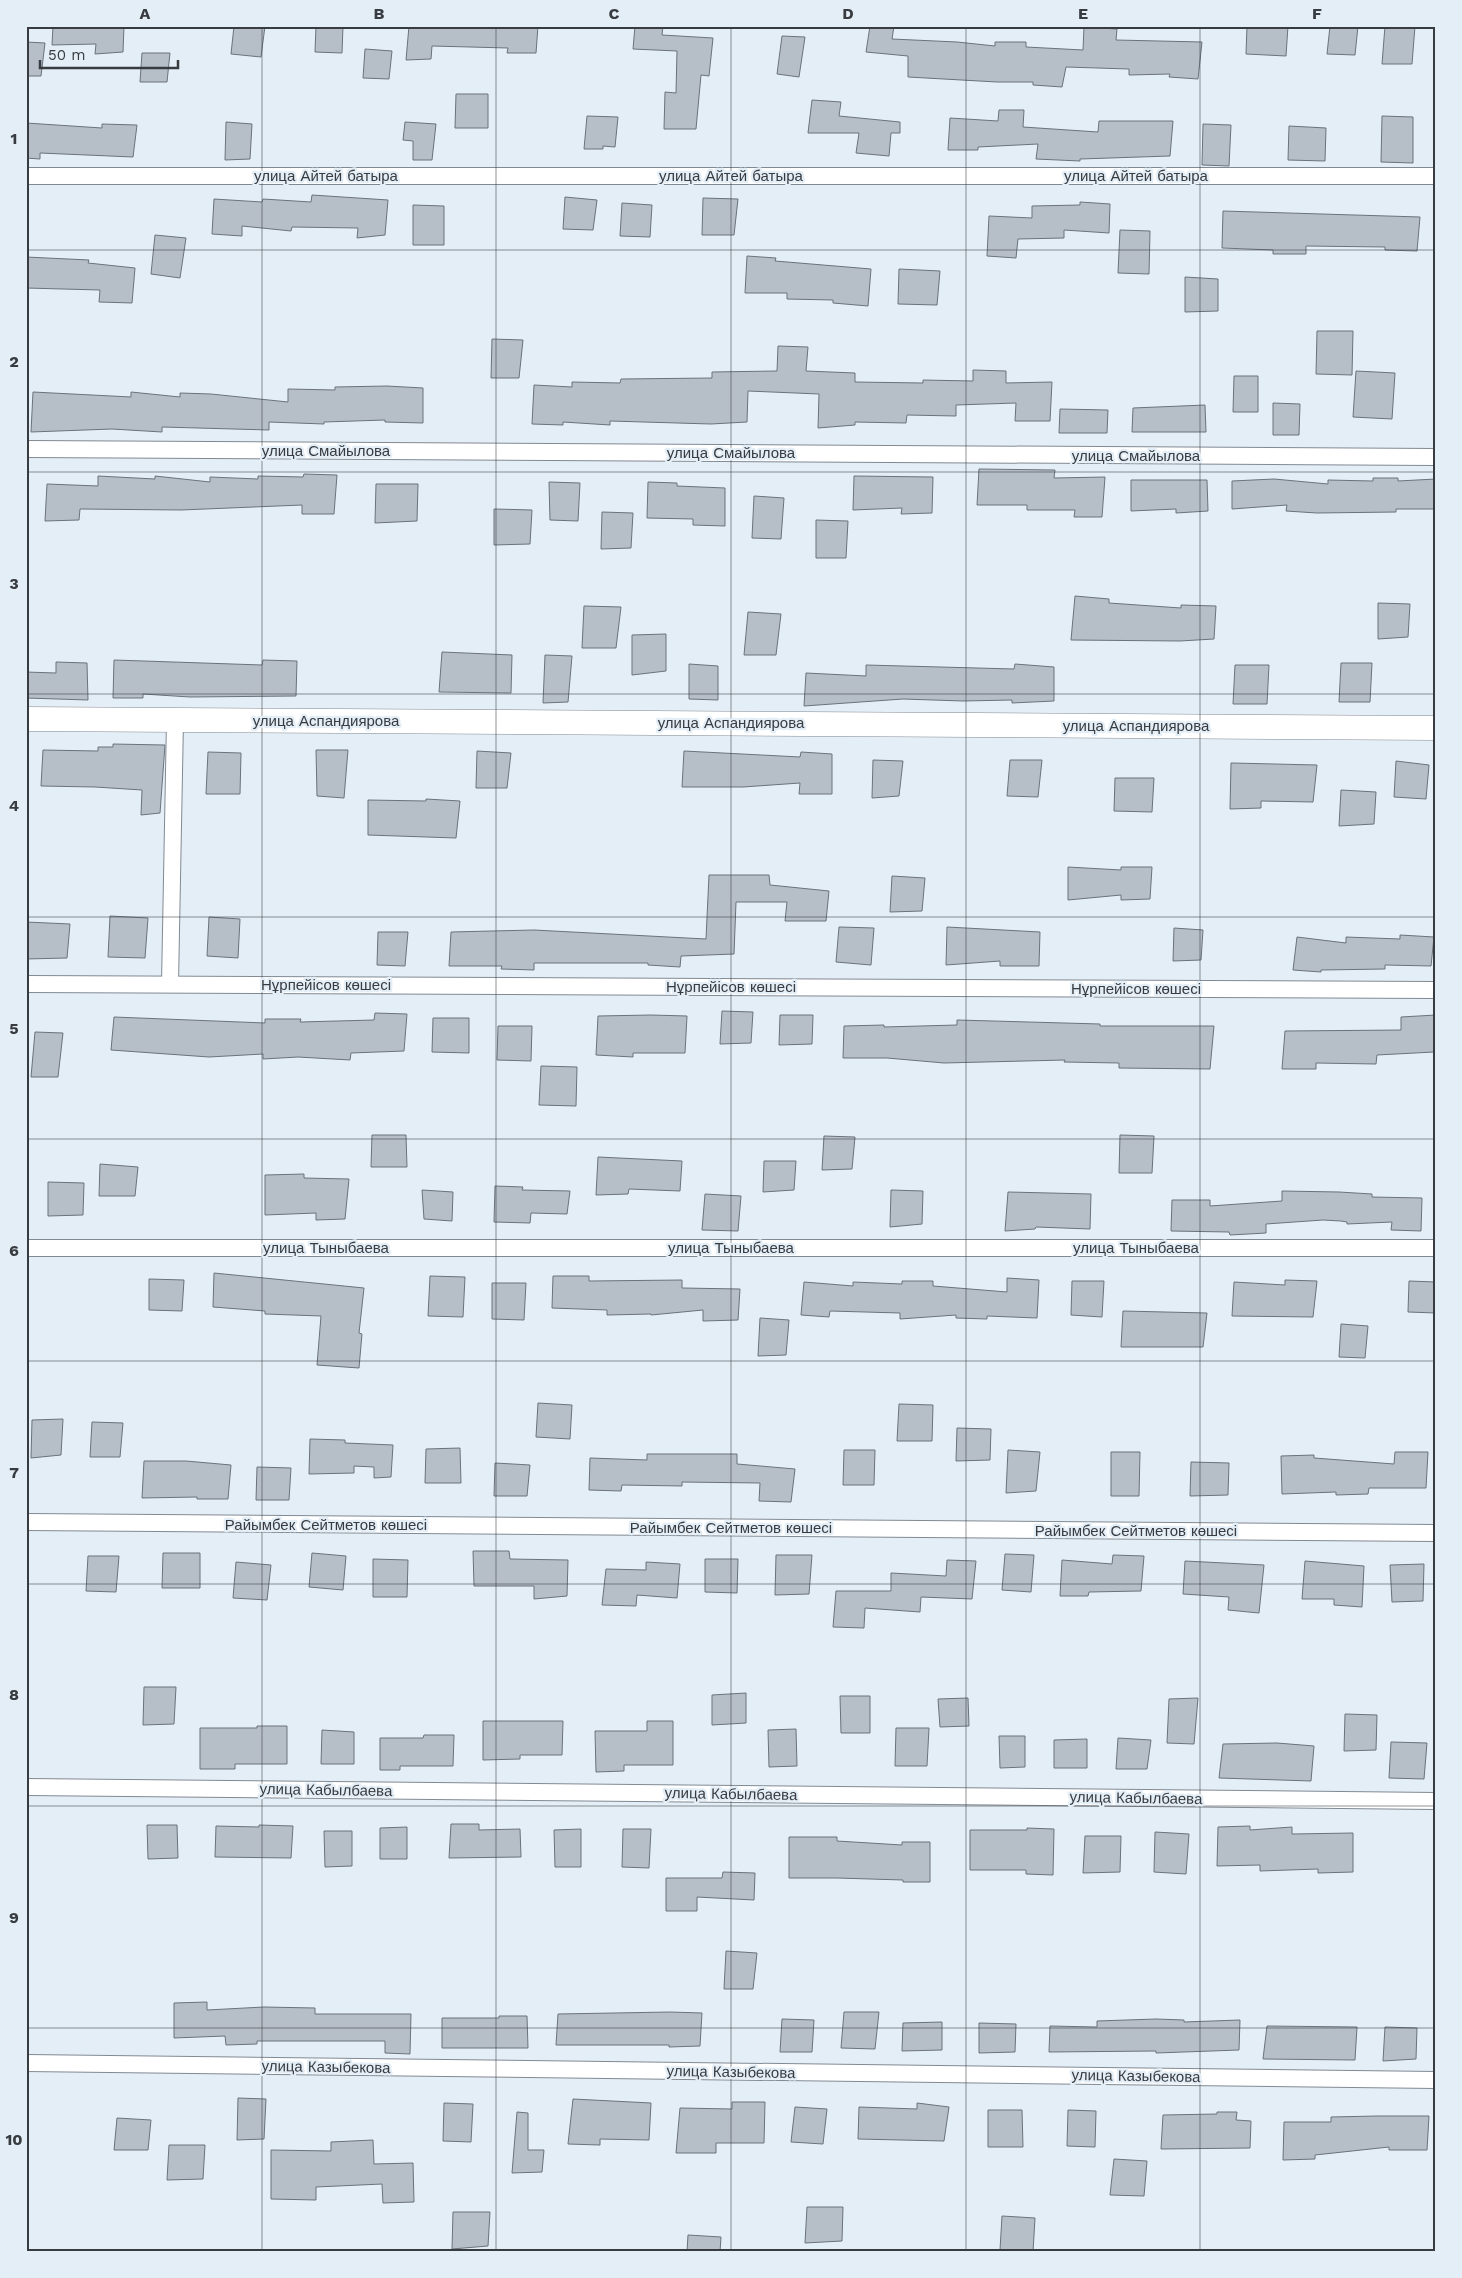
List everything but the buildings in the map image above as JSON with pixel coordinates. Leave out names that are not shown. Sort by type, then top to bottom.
[{"type":"street","name":"улица Айтей батыра","points":[[26,176],[1436,176]]},
{"type":"street","name":"улица Смайылова","points":[[26,449],[1436,458]]},
{"type":"street","name":"улица Аспандиярова","points":[[26,719],[1436,728]]},
{"type":"street","points":[[170,984],[175,720]]},
{"type":"street","name":"Нұрпейісов көшесі","points":[[26,984],[1436,990]]},
{"type":"street","name":"улица Тыныбаева","points":[[26,1248],[1436,1248]]},
{"type":"street","name":"Райымбек Сейтметов көшесі","points":[[26,1522],[1436,1533]]},
{"type":"street","name":"улица Кабылбаева","points":[[26,1787],[1436,1801]]},
{"type":"street","name":"улица Казыбекова","points":[[26,2063],[1436,2080]]}]
